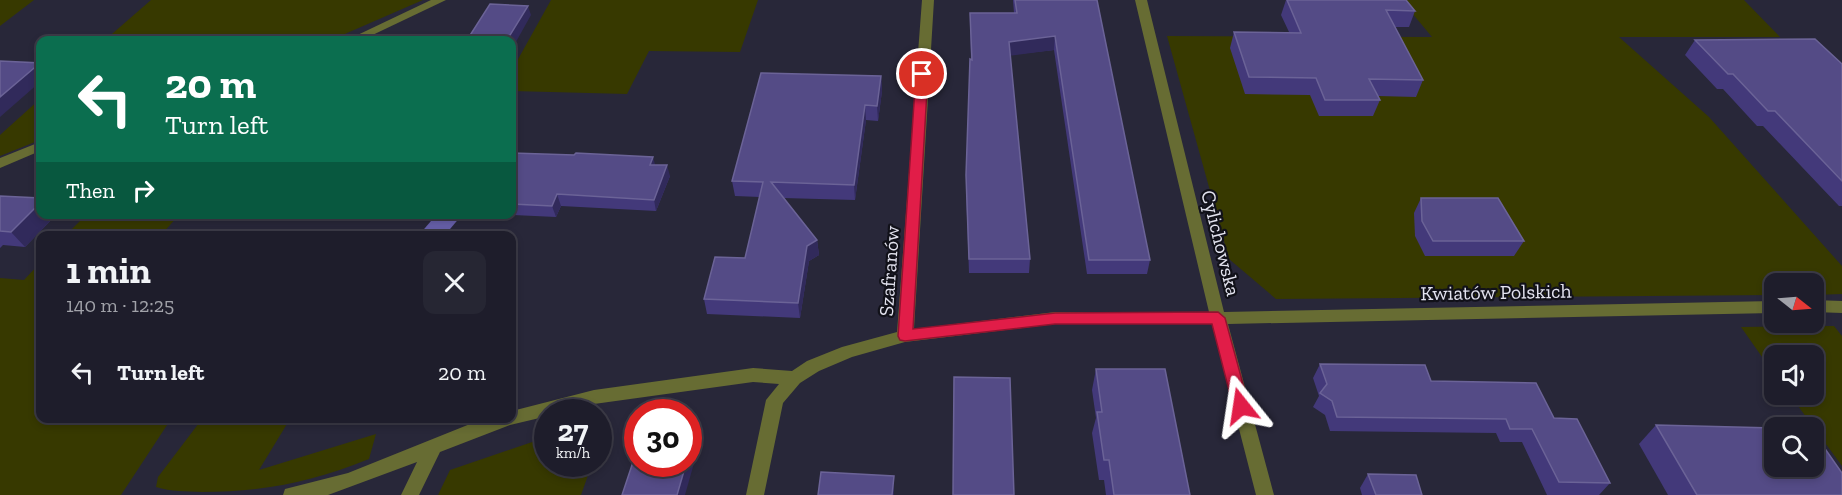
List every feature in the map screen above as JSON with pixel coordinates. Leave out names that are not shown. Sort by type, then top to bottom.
[{"type":"street","points":[[362,36],[440,0]]},
{"type":"street","name":"Szafranów","points":[[755,495],[775,400],[794,378],[813,366],[848,352],[905,336],[928,0]]},
{"type":"street","name":"Cylichowska","points":[[1141,0],[1218,318],[1265,495]]},
{"type":"street","points":[[0,163],[36,148]]},
{"type":"street","points":[[1824,306],[1842,307]]},
{"type":"street","name":"Kwiatów Polskich","points":[[905,336],[1055,318],[1218,318],[1764,307]]},
{"type":"street","points":[[516,416],[594,397],[742,377],[773,375],[794,378]]},
{"type":"street","points":[[292,495],[350,481],[467,431],[493,423]]},
{"type":"street","points":[[410,495],[434,445]]},
{"type":"shaded area","points":[[0,0],[34,0],[0,26]]},
{"type":"shaded area","points":[[151,0],[423,0],[340,36],[110,36]]},
{"type":"shaded area","points":[[551,0],[758,0],[740,52],[649,51],[627,94],[516,91],[516,63]]},
{"type":"shaded area","points":[[1401,0],[1744,0],[1780,37],[1619,37],[1709,117],[1842,266],[1842,294],[1824,295],[1824,273],[1764,273],[1764,295],[1276,299],[1229,259],[1167,36],[1432,37]]},
{"type":"shaded area","points":[[36,103],[36,142],[0,156],[0,135]]},
{"type":"shaded area","points":[[82,219],[175,219],[165,231],[70,231]]},
{"type":"shaded area","points":[[433,219],[458,219],[448,231],[422,231]]},
{"type":"shaded area","points":[[36,267],[36,423],[168,423],[121,495],[0,495],[0,278],[24,280]]},
{"type":"shaded area","points":[[1824,326],[1834,326],[1842,336],[1842,466],[1824,441],[1824,417],[1806,417],[1797,405],[1824,405],[1824,345],[1764,345],[1764,360],[1741,327],[1764,327],[1764,333],[1824,333]]},
{"type":"shaded area","points":[[199,423],[288,423],[259,470],[376,434],[369,459],[307,480],[267,488],[224,492],[167,490],[156,487],[158,477]]},
{"type":"shaded area","points":[[534,441],[534,477],[587,477],[581,495],[438,495],[450,470]]},
{"type":"building","points":[[1015,0],[1097,0],[1150,260],[1089,260],[1055,36],[1009,42],[1030,259],[969,259],[966,175],[970,59],[972,60],[970,13],[1017,13]]},
{"type":"building","points":[[1287,0],[1406,0],[1415,11],[1386,10],[1423,80],[1369,79],[1380,100],[1325,100],[1316,78],[1249,77],[1234,32],[1301,33]]},
{"type":"building","points":[[490,4],[528,6],[509,36],[470,36]]},
{"type":"building","points":[[1815,39],[1842,64],[1842,181],[1775,111],[1768,111],[1733,74],[1728,74],[1695,40]]},
{"type":"building","points":[[0,61],[36,63],[36,66],[0,97]]},
{"type":"building","points":[[761,73],[881,76],[877,106],[865,105],[854,185],[771,182],[817,240],[807,246],[798,303],[704,299],[715,257],[745,258],[763,182],[732,181]]},
{"type":"building","points":[[516,153],[574,155],[576,153],[653,157],[650,165],[667,165],[654,200],[557,194],[552,206],[516,204]]},
{"type":"building","points":[[0,196],[36,198],[36,207],[11,232],[0,231]]},
{"type":"building","points":[[1421,198],[1498,198],[1524,241],[1433,241],[1422,221]]},
{"type":"building","points":[[1320,364],[1425,365],[1431,381],[1536,383],[1554,418],[1577,419],[1610,483],[1559,482],[1532,429],[1510,429],[1506,419],[1337,417],[1332,401],[1320,393],[1327,384]]},
{"type":"building","points":[[1096,369],[1165,369],[1190,495],[1114,495],[1109,460],[1104,460],[1097,412],[1102,412]]},
{"type":"building","points":[[954,377],[1010,378],[1014,495],[953,495]]},
{"type":"building","points":[[1656,425],[1764,428],[1764,477],[1824,477],[1824,447],[1842,473],[1842,495],[1697,495]]},
{"type":"building","points":[[821,472],[894,476],[892,495],[818,495]]},
{"type":"building","points":[[1368,474],[1416,475],[1422,495],[1376,495]]},
{"type":"building","points":[[628,477],[682,477],[677,495],[622,495]]},
{"type":"route","points":[[922,74],[905,336],[1055,318],[1218,318],[1241,406]]}]
